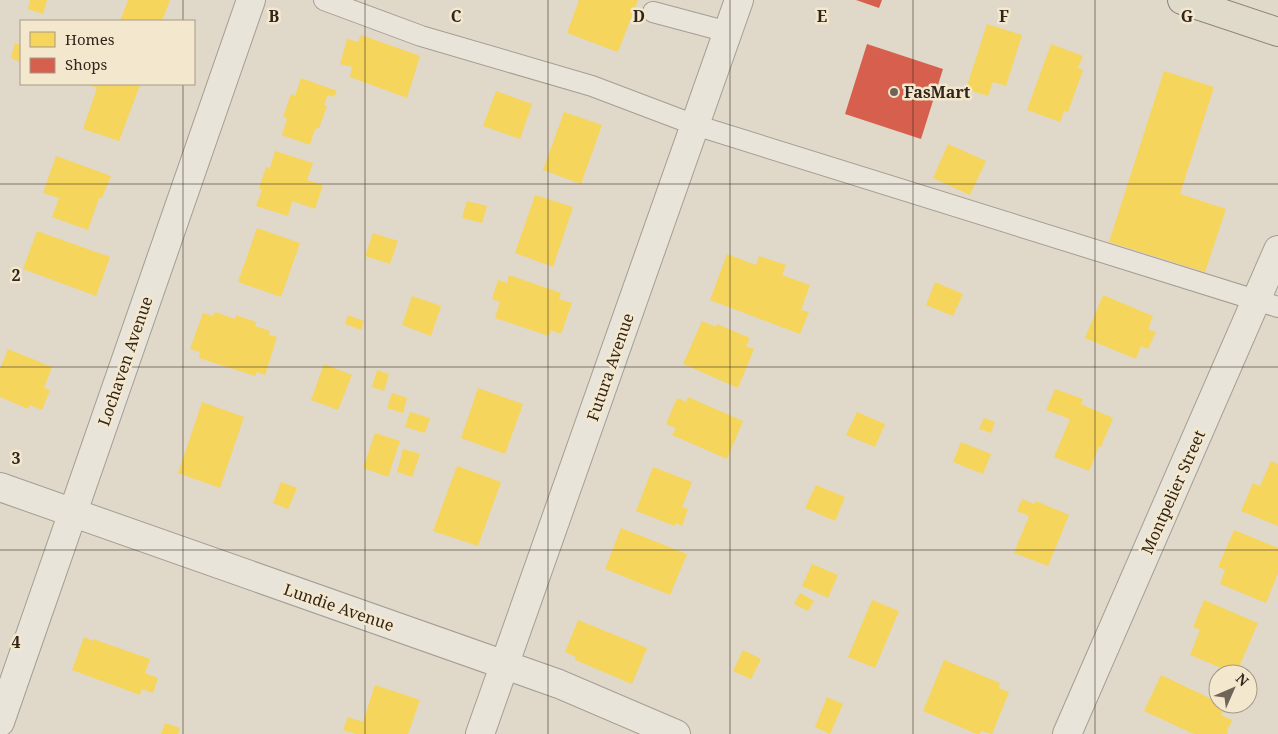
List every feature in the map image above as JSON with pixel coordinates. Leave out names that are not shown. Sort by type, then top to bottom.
[{"type":"main road","points":[[1182,0],[1278,32]]},
{"type":"street","name":"Lochaven Avenue","points":[[0,722],[251,0]]},
{"type":"street","name":"Futura Avenue","points":[[480,734],[739,0]]},
{"type":"street","name":"Montpelier Street","points":[[1067,734],[1268,303],[1278,250]]},
{"type":"street","name":"Lundie Avenue","points":[[0,487],[559,684],[676,734]]},
{"type":"lane","points":[[324,0],[421,36],[592,86],[695,125],[1268,303]]},
{"type":"lane","points":[[653,12],[728,32]]},
{"type":"building: Homes","points":[[30,0],[47,0],[43,14],[28,9]]},
{"type":"building: Homes","points":[[128,0],[170,0],[162,20],[120,20]]},
{"type":"building: Homes","points":[[579,0],[638,0],[618,52],[567,33]]},
{"type":"building: Homes","points":[[987,24],[1022,35],[1006,86],[993,82],[988,96],[966,89]]},
{"type":"building: Homes","points":[[361,35],[420,56],[407,98],[350,77],[352,67],[340,64],[347,39],[358,42]]},
{"type":"building: Homes","points":[[15,43],[20,45],[20,62],[11,58]]},
{"type":"building: Homes","points":[[1051,44],[1083,56],[1078,68],[1083,70],[1068,112],[1064,111],[1060,122],[1027,110]]},
{"type":"building: Homes","points":[[1164,71],[1214,87],[1180,194],[1226,209],[1205,272],[1109,242]]},
{"type":"building: Homes","points":[[301,78],[337,91],[334,97],[328,95],[324,105],[327,106],[319,128],[315,129],[310,145],[282,135],[287,118],[283,117],[291,94],[295,96]]},
{"type":"building: Homes","points":[[140,85],[119,141],[83,129],[97,88],[91,86]]},
{"type":"building: Homes","points":[[496,91],[532,104],[520,139],[483,126]]},
{"type":"building: Homes","points":[[564,112],[602,125],[581,184],[543,170]]},
{"type":"building: Homes","points":[[948,144],[986,161],[970,195],[933,178]]},
{"type":"building: Homes","points":[[275,151],[313,163],[307,180],[323,185],[315,209],[292,201],[288,216],[256,206],[262,190],[259,188],[266,167],[270,168]]},
{"type":"building: Homes","points":[[56,156],[111,176],[102,198],[99,198],[88,230],[52,217],[59,198],[43,193]]},
{"type":"building: Homes","points":[[535,195],[573,207],[553,267],[515,253]]},
{"type":"building: Homes","points":[[467,201],[487,206],[482,223],[462,218]]},
{"type":"building: Homes","points":[[257,228],[300,243],[281,297],[238,282]]},
{"type":"building: Homes","points":[[37,231],[110,257],[96,296],[23,269]]},
{"type":"building: Homes","points":[[373,233],[398,241],[390,264],[365,256]]},
{"type":"building: Homes","points":[[727,254],[756,265],[759,256],[786,265],[782,275],[810,285],[801,310],[809,312],[800,334],[710,300]]},
{"type":"building: Homes","points":[[509,275],[561,293],[559,299],[572,303],[561,334],[551,330],[549,336],[495,318],[500,302],[492,299],[498,280],[507,283]]},
{"type":"building: Homes","points":[[935,282],[963,294],[953,316],[926,305]]},
{"type":"building: Homes","points":[[1103,295],[1153,316],[1148,329],[1156,332],[1148,349],[1141,346],[1136,359],[1085,338]]},
{"type":"building: Homes","points":[[412,296],[441,306],[431,336],[402,325]]},
{"type":"building: Homes","points":[[215,312],[235,319],[236,315],[256,322],[255,326],[270,331],[269,335],[277,337],[265,375],[257,372],[255,376],[199,358],[200,352],[190,349],[203,313],[213,316]]},
{"type":"building: Homes","points":[[348,315],[364,321],[361,330],[345,324]]},
{"type":"building: Homes","points":[[702,321],[716,327],[717,324],[750,338],[746,346],[754,349],[738,388],[683,364]]},
{"type":"building: Homes","points":[[8,349],[52,367],[44,388],[50,390],[42,410],[30,405],[28,409],[0,397],[0,369]]},
{"type":"building: Homes","points":[[324,364],[352,375],[338,410],[311,400]]},
{"type":"building: Homes","points":[[377,370],[389,374],[384,391],[372,387]]},
{"type":"building: Homes","points":[[478,388],[523,404],[505,454],[461,438]]},
{"type":"building: Homes","points":[[1055,389],[1083,399],[1081,404],[1113,418],[1089,471],[1054,457],[1070,419],[1046,410]]},
{"type":"building: Homes","points":[[392,393],[407,398],[403,413],[387,408]]},
{"type":"building: Homes","points":[[688,397],[743,421],[727,459],[672,435],[676,428],[666,424],[677,398],[686,402]]},
{"type":"building: Homes","points":[[202,402],[244,417],[220,488],[178,473]]},
{"type":"building: Homes","points":[[410,412],[430,418],[425,433],[405,427]]},
{"type":"building: Homes","points":[[857,412],[885,424],[875,447],[846,435]]},
{"type":"building: Homes","points":[[984,418],[995,422],[991,433],[979,429]]},
{"type":"building: Homes","points":[[375,433],[400,441],[388,477],[363,468]]},
{"type":"building: Homes","points":[[961,442],[991,454],[983,474],[953,462]]},
{"type":"building: Homes","points":[[403,449],[420,454],[412,477],[397,472]]},
{"type":"building: Homes","points":[[1271,461],[1278,464],[1278,526],[1241,511],[1253,483],[1260,486]]},
{"type":"building: Homes","points":[[457,466],[501,482],[478,546],[433,531]]},
{"type":"building: Homes","points":[[653,467],[692,482],[682,507],[688,509],[682,526],[676,523],[675,526],[636,511]]},
{"type":"building: Homes","points":[[281,482],[297,488],[288,509],[273,503]]},
{"type":"building: Homes","points":[[816,485],[845,497],[835,521],[805,508]]},
{"type":"building: Homes","points":[[1022,499],[1034,504],[1036,501],[1069,515],[1048,566],[1014,553],[1029,516],[1017,511]]},
{"type":"building: Homes","points":[[621,528],[687,554],[670,595],[605,569]]},
{"type":"building: Homes","points":[[1234,530],[1278,548],[1278,573],[1266,603],[1220,584],[1225,570],[1218,567]]},
{"type":"building: Homes","points":[[812,564],[838,575],[828,598],[802,586]]},
{"type":"building: Homes","points":[[800,593],[814,601],[808,611],[794,604]]},
{"type":"building: Homes","points":[[872,600],[899,611],[875,668],[848,657]]},
{"type":"building: Homes","points":[[1204,600],[1258,623],[1240,664],[1212,664],[1190,655],[1200,630],[1193,627]]},
{"type":"building: Homes","points":[[578,620],[647,648],[632,684],[575,660],[576,657],[565,652]]},
{"type":"building: Homes","points":[[84,637],[150,659],[145,673],[158,678],[153,693],[142,689],[140,695],[72,670]]},
{"type":"building: Homes","points":[[743,650],[761,659],[751,679],[733,671]]},
{"type":"building: Homes","points":[[944,660],[1000,683],[999,688],[1009,692],[992,734],[981,731],[980,734],[977,734],[923,711]]},
{"type":"building: Homes","points":[[1161,675],[1208,697],[1208,714],[1222,714],[1232,720],[1227,734],[1194,734],[1144,711]]},
{"type":"building: Homes","points":[[375,685],[420,700],[408,734],[357,734],[343,730],[348,717],[363,722]]},
{"type":"building: Homes","points":[[827,697],[843,704],[830,734],[815,727]]},
{"type":"building: Homes","points":[[165,723],[180,728],[178,734],[161,734]]},
{"type":"building: Shops","points":[[856,0],[882,0],[879,8]]},
{"type":"building: Shops","name":"FasMart","points":[[867,44],[943,69],[921,139],[845,114]]},
{"type":"place","name":"FasMart","points":[[894,92]]}]
